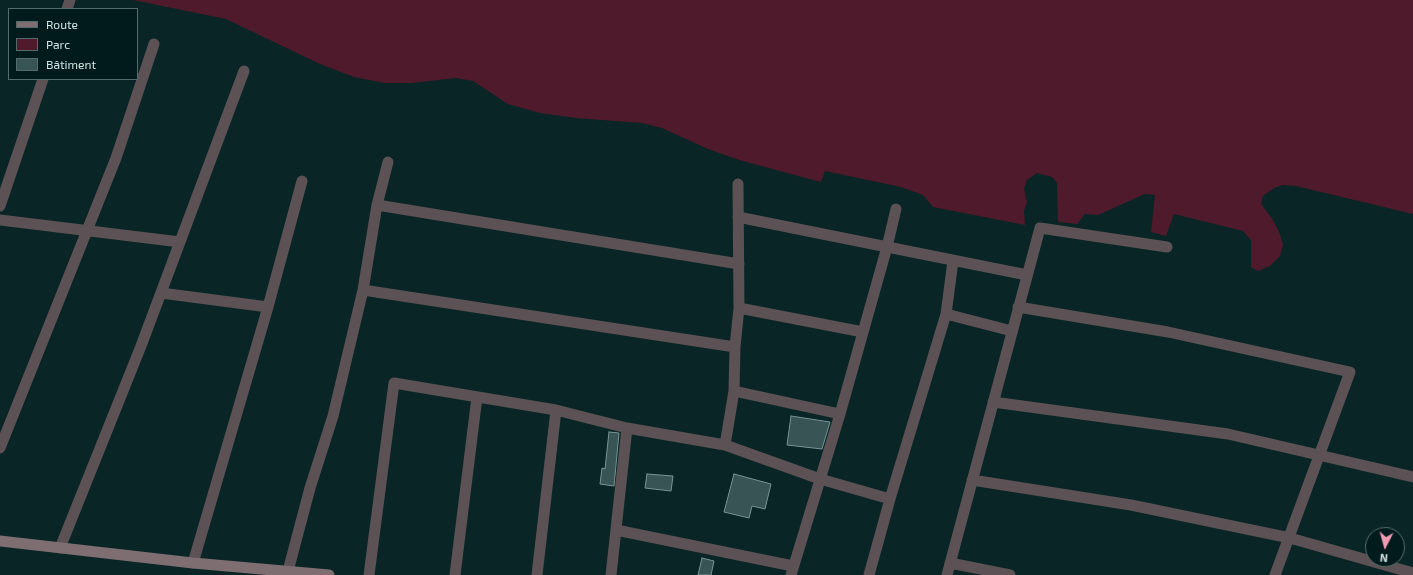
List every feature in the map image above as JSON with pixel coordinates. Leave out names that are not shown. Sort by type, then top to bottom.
[{"type":"main road","points":[[0,541],[193,563],[329,575]]},
{"type":"street","points":[[0,448],[116,158],[154,44]]},
{"type":"street","points":[[60,548],[141,346],[244,71]]},
{"type":"street","points":[[0,206],[43,80]]},
{"type":"street","points":[[288,572],[310,488],[333,416],[363,290],[377,204],[388,162]]},
{"type":"street","points":[[193,563],[268,307],[302,181]]},
{"type":"street","points":[[725,445],[734,391],[735,347],[739,308],[738,184]]},
{"type":"street","points":[[377,204],[739,264]]},
{"type":"street","points":[[616,530],[792,571],[840,414],[887,247],[896,209]]},
{"type":"street","points":[[738,217],[1027,275]]},
{"type":"street","points":[[0,220],[180,242]]},
{"type":"street","points":[[947,575],[1040,228],[1167,247]]},
{"type":"street","points":[[869,575],[890,499],[946,314],[952,261]]},
{"type":"street","points":[[363,290],[735,347]]},
{"type":"street","points":[[160,293],[268,307]]},
{"type":"street","points":[[1018,306],[1168,332],[1350,372],[1290,538],[1275,575]]},
{"type":"street","points":[[739,308],[863,332]]},
{"type":"street","points":[[946,314],[1012,331]]},
{"type":"street","points":[[369,575],[394,383],[556,410],[627,428],[725,445],[820,479],[890,499]]},
{"type":"street","points":[[734,391],[840,414]]},
{"type":"street","points":[[455,575],[477,397]]},
{"type":"street","points":[[993,402],[1228,434],[1413,477]]},
{"type":"street","points":[[537,575],[556,410]]},
{"type":"street","points":[[611,575],[627,428]]},
{"type":"street","points":[[972,480],[1131,505],[1290,538],[1413,572]]},
{"type":"street","points":[[950,563],[1010,575]]},
{"type":"green space","points":[[133,0],[1413,0],[1413,214],[1296,186],[1283,185],[1274,188],[1263,196],[1261,204],[1273,220],[1280,234],[1283,245],[1280,256],[1270,266],[1258,271],[1251,267],[1251,240],[1243,231],[1174,214],[1166,236],[1151,232],[1155,195],[1145,194],[1098,215],[1085,214],[1077,224],[1058,222],[1057,183],[1052,177],[1037,173],[1027,180],[1024,189],[1027,202],[1024,211],[1025,225],[933,207],[923,195],[901,187],[825,171],[821,182],[739,160],[708,149],[662,128],[642,123],[576,118],[540,113],[508,104],[473,81],[456,78],[412,83],[385,83],[354,77],[320,64],[226,19]]},
{"type":"building","points":[[791,416],[830,422],[822,449],[787,445]]},
{"type":"building","points":[[609,432],[619,433],[614,486],[600,484],[602,468],[605,469]]},
{"type":"building","points":[[647,474],[673,476],[671,491],[645,488]]},
{"type":"building","points":[[734,474],[771,484],[765,509],[752,506],[749,518],[724,512]]},
{"type":"building","points":[[702,558],[714,561],[711,575],[698,575]]}]
